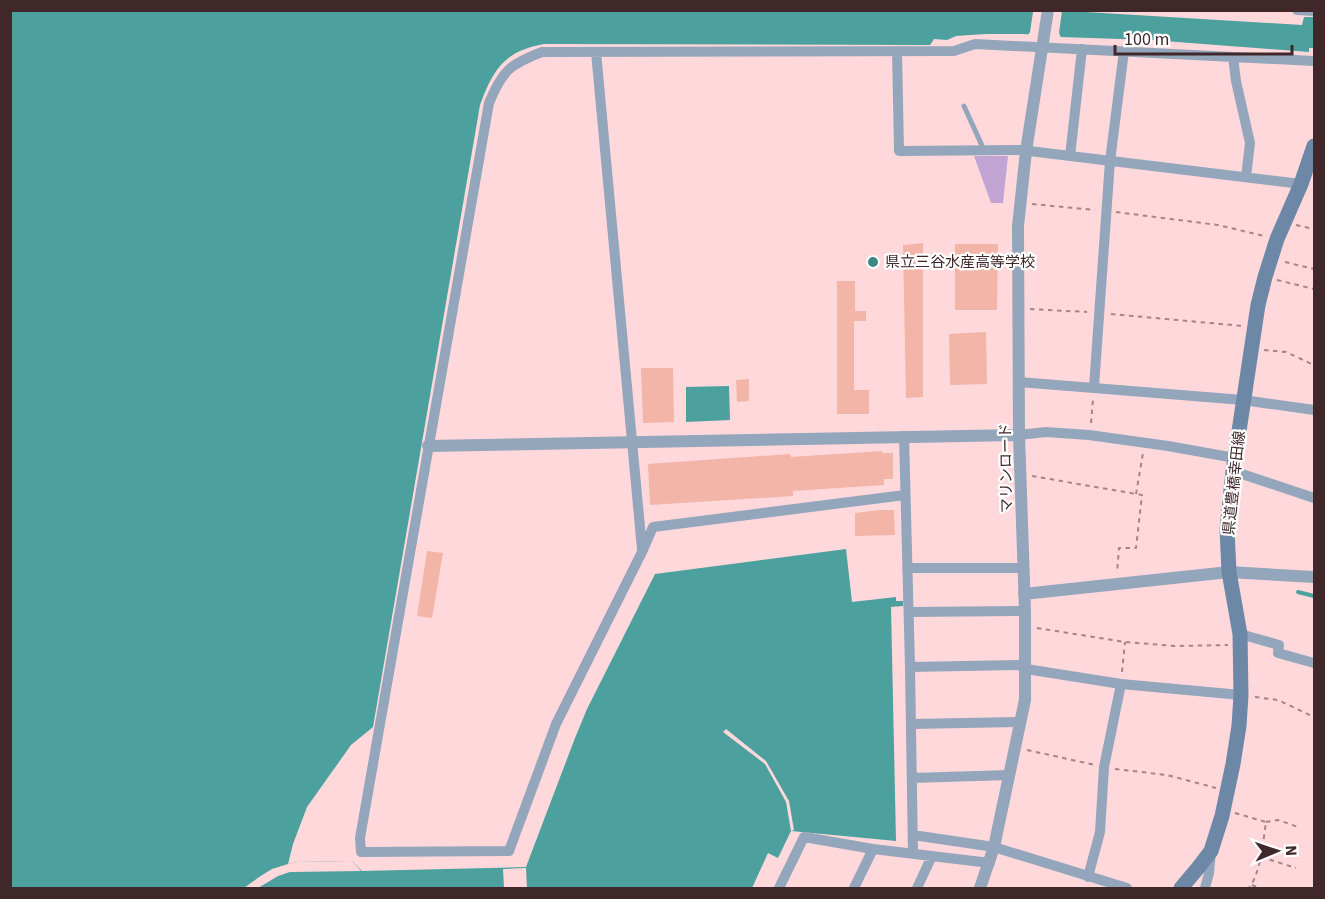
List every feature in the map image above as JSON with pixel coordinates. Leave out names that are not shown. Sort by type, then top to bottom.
[{"type":"main road","name":"県道豊橋幸田線","points":[[1181,888],[1211,850],[1223,810],[1239,726],[1240,640],[1229,572],[1227,529],[1234,464],[1258,305],[1265,277],[1277,239],[1314,146]]},
{"type":"street","name":"マリンロード","points":[[980,888],[994,847],[1024,699],[1025,611],[1019,435],[1018,226],[1026,152],[1048,10]]},
{"type":"street","points":[[1297,10],[1314,11]]},
{"type":"street","points":[[905,495],[653,527],[556,724],[509,851],[361,852],[360,838],[489,103],[497,82],[508,69],[521,60],[542,52],[954,51],[975,44],[1043,45],[1314,61]]},
{"type":"street","points":[[1070,156],[1082,49]]},
{"type":"street","points":[[897,51],[899,151],[1026,152],[1300,184]]},
{"type":"street","points":[[1094,387],[1110,161],[1124,51]]},
{"type":"street","points":[[596,52],[642,552]]},
{"type":"street","points":[[1233,57],[1250,143],[1246,177]]},
{"type":"street","points":[[1019,382],[1243,400],[1314,410]]},
{"type":"street","points":[[428,446],[1019,435],[1046,432],[1145,443],[1234,464],[1314,498]]},
{"type":"street","points":[[904,436],[913,854]]},
{"type":"street","points":[[908,568],[1023,568]]},
{"type":"street","points":[[1024,594],[1229,572],[1314,577]]},
{"type":"street","points":[[909,612],[1025,611]]},
{"type":"street","points":[[1240,640],[1279,645],[1278,653],[1314,663]]},
{"type":"street","points":[[910,668],[1025,667],[1121,684],[1241,695]]},
{"type":"street","points":[[1088,877],[1100,832],[1104,767],[1121,684]]},
{"type":"street","points":[[911,724],[1020,722]]},
{"type":"street","points":[[912,778],[1009,775]]},
{"type":"street","points":[[913,835],[994,847],[1127,888]]},
{"type":"street","points":[[779,888],[804,837],[873,849],[990,863]]},
{"type":"street","points":[[854,888],[873,849]]},
{"type":"street","points":[[1205,888],[1211,850]]},
{"type":"street","points":[[917,888],[932,856]]},
{"type":"lane","points":[[964,106],[984,150]]},
{"type":"path","points":[[1020,203],[1218,225],[1277,239]]},
{"type":"path","points":[[1284,222],[1314,229]]},
{"type":"path","points":[[1270,258],[1314,269]]},
{"type":"path","points":[[1265,277],[1314,289]]},
{"type":"path","points":[[1018,308],[1255,327]]},
{"type":"path","points":[[1252,349],[1286,352],[1314,365]]},
{"type":"path","points":[[1089,435],[1094,387]]},
{"type":"path","points":[[1136,494],[1145,443]]},
{"type":"path","points":[[1020,474],[1142,495],[1136,548],[1119,548],[1116,584]]},
{"type":"path","points":[[1025,626],[1125,642],[1175,646],[1240,640]]},
{"type":"path","points":[[1121,684],[1125,642]]},
{"type":"path","points":[[1241,695],[1278,700],[1314,717]]},
{"type":"path","points":[[1015,747],[1104,767],[1167,775],[1227,791]]},
{"type":"path","points":[[1223,810],[1266,822],[1278,820],[1298,827]]},
{"type":"path","points":[[1249,888],[1261,857],[1266,822]]},
{"type":"path","points":[[1261,857],[1296,868]]},
{"type":"path","points":[[1252,885],[1259,888]]},
{"type":"shaded area","points":[[974,156],[1008,156],[1003,203],[991,203]]},
{"type":"water","points":[[1053,10],[1302,25],[1304,17],[1314,17],[1314,48],[1309,48],[1309,52],[1151,40],[985,34],[956,36],[947,40],[934,39],[930,45],[544,44],[519,52],[502,64],[495,72],[480,105],[373,727],[351,745],[307,807],[288,864],[352,861],[362,871],[526,867],[587,709],[655,574],[846,549],[852,602],[896,597],[896,601],[903,601],[903,606],[891,607],[896,841],[791,831],[778,858],[768,853],[752,888],[11,888],[10,11]]},
{"type":"water","points":[[729,386],[730,420],[686,422],[686,387]]},
{"type":"pier","points":[[1033,11],[1062,11],[1059,33],[1062,40],[1027,37]]},
{"type":"pier","points":[[726,729],[766,761],[789,801],[794,830],[791,831],[786,802],[765,764],[723,732]]},
{"type":"pier","points":[[352,861],[361,871],[290,872],[258,888],[244,888],[272,869],[288,864]]},
{"type":"pier","points":[[526,868],[527,888],[504,888],[503,869]]},
{"type":"building","points":[[923,243],[923,397],[906,398],[903,245]]},
{"type":"building","points":[[955,244],[998,244],[997,310],[955,310]]},
{"type":"building","points":[[837,281],[855,281],[855,311],[866,311],[866,321],[854,321],[854,390],[869,390],[869,414],[837,414]]},
{"type":"building","points":[[986,332],[987,384],[950,385],[949,334]]},
{"type":"building","points":[[641,368],[673,368],[674,422],[643,423]]},
{"type":"building","points":[[749,379],[749,401],[737,402],[736,380]]},
{"type":"building","points":[[882,451],[882,453],[893,453],[893,479],[884,479],[884,485],[793,491],[793,496],[650,505],[648,464],[790,454],[791,457]]},
{"type":"building","points":[[894,510],[895,535],[855,536],[855,513]]},
{"type":"building","points":[[427,551],[443,553],[432,618],[417,616]]},
{"type":"waterway","points":[[1298,592],[1314,596]]},
{"type":"place","name":"県立三谷水産高等学校","points":[[873,262]]}]
